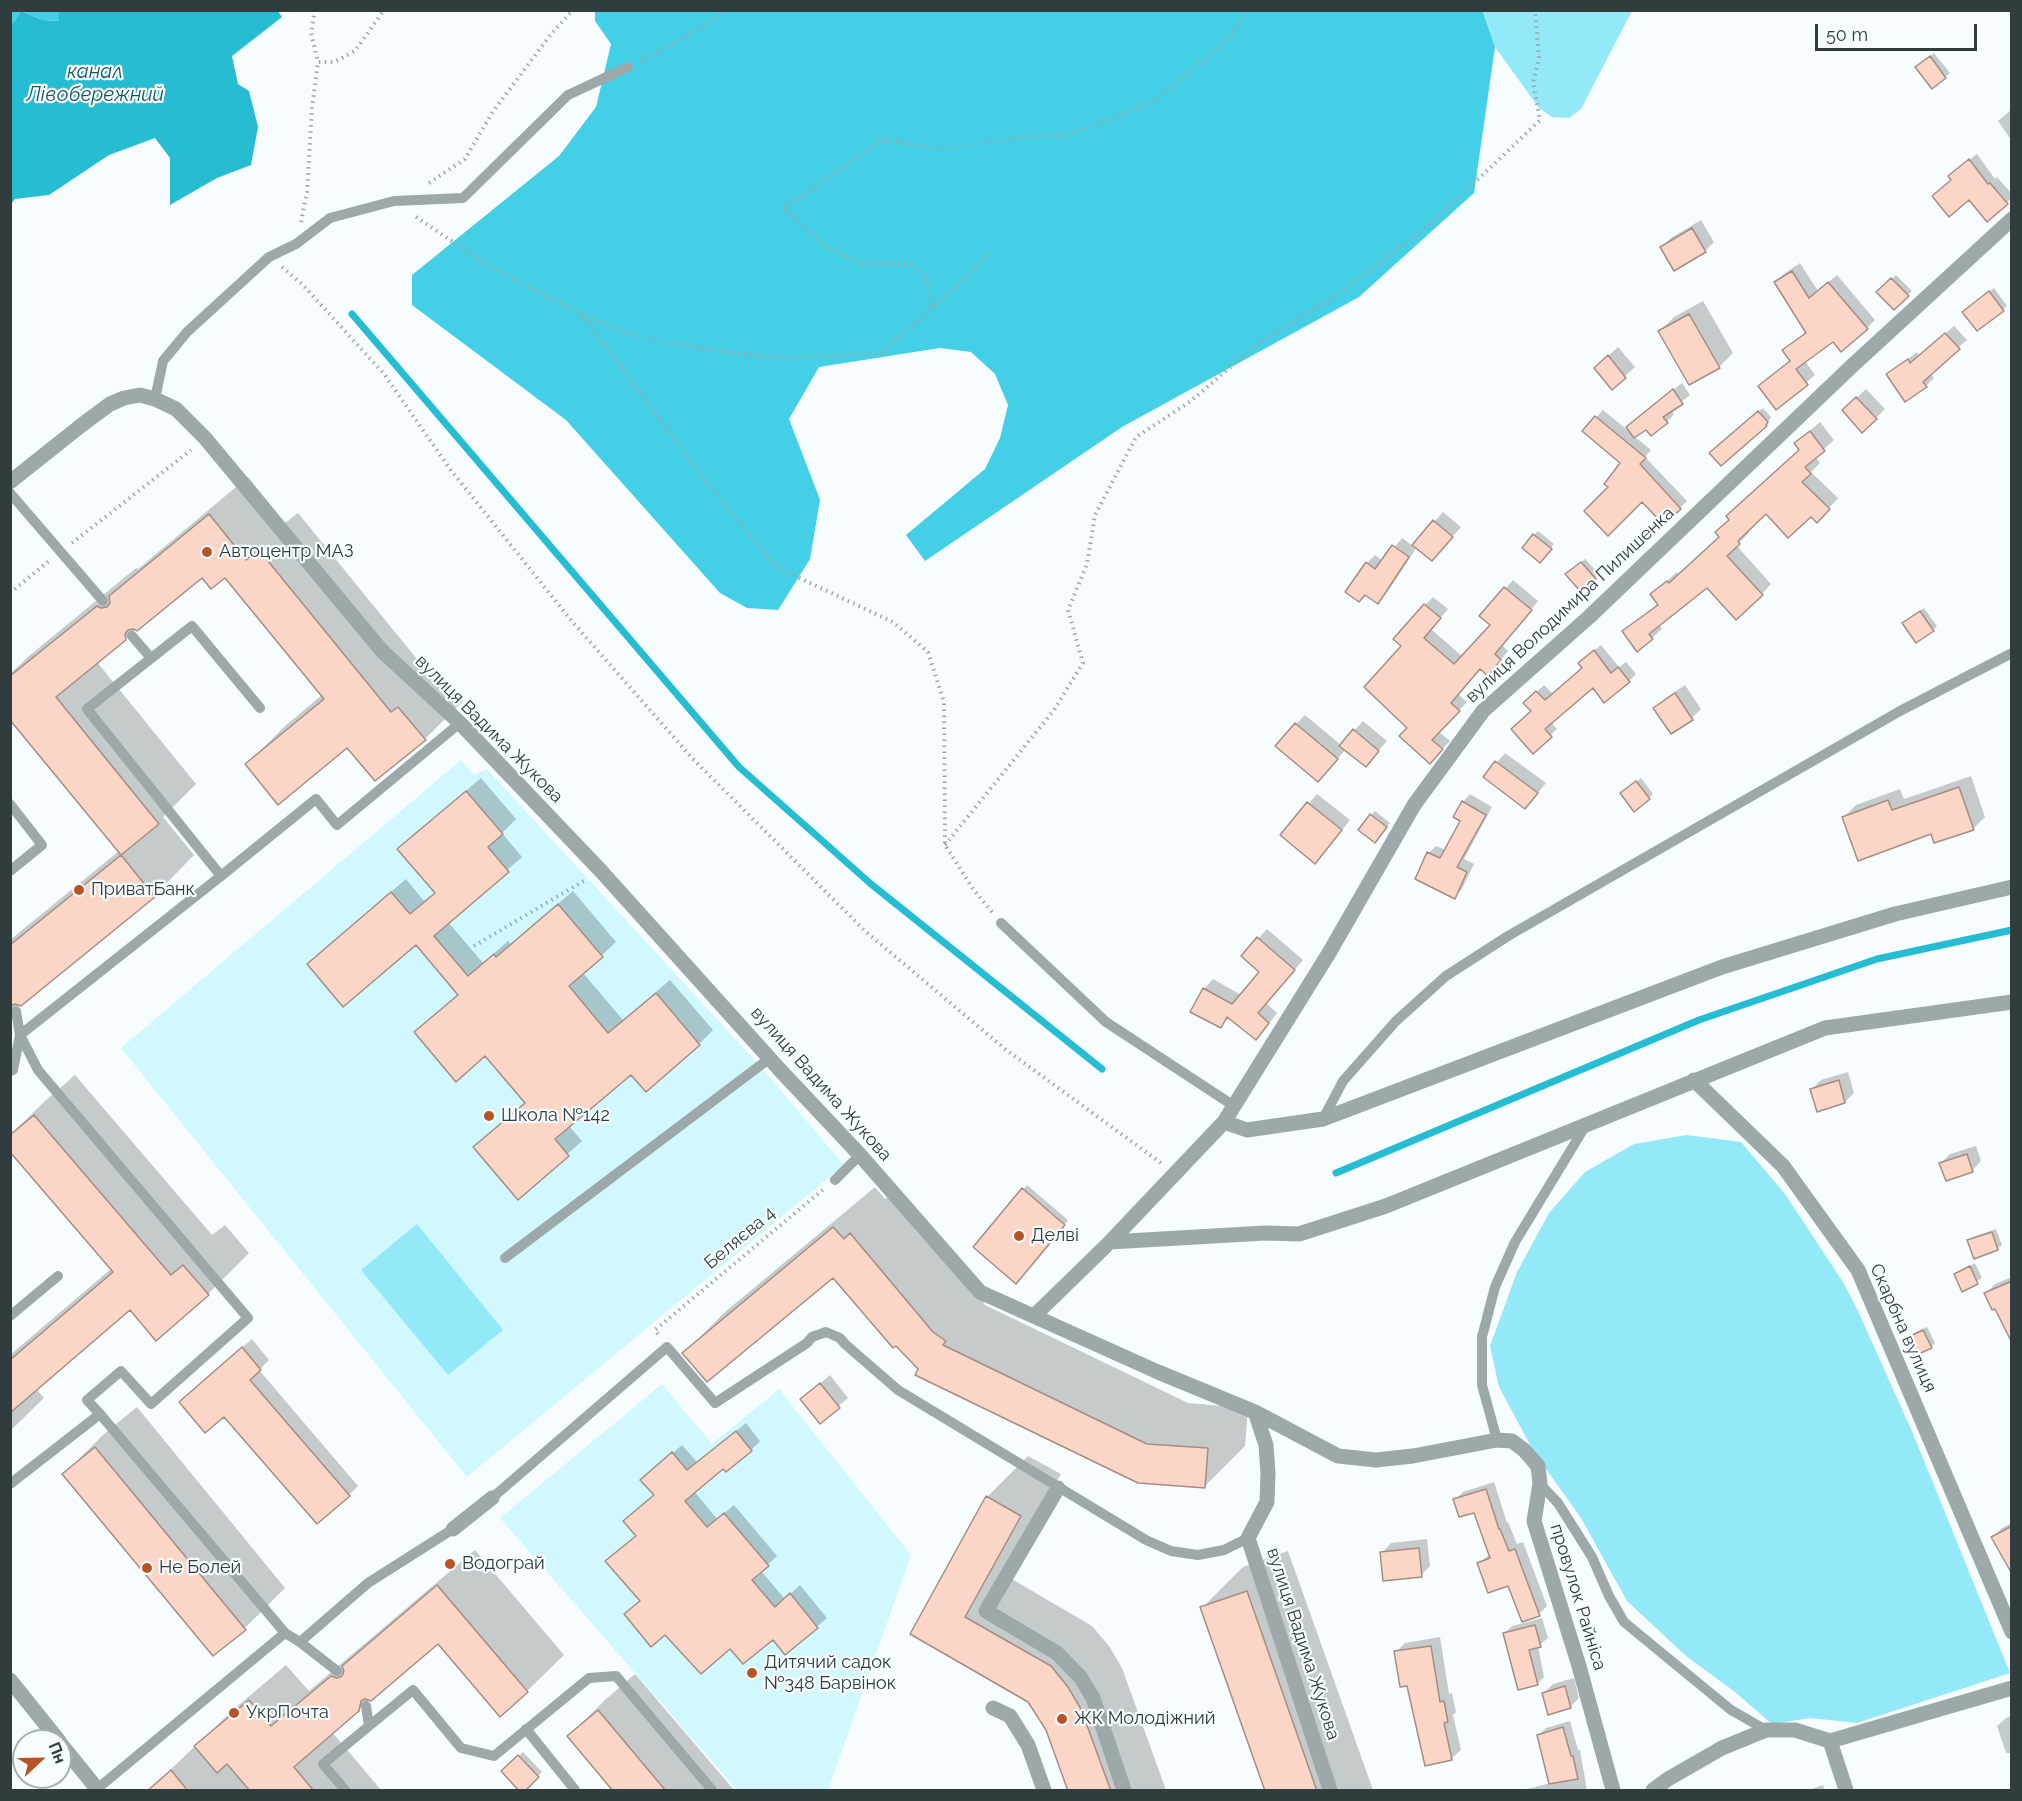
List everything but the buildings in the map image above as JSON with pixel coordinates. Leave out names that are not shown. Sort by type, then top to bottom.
[{"type":"street","name":"вулиця Володимира Пилишенка","points":[[1035,1315],[1110,1242],[1224,1122],[1329,953],[1414,805],[1483,711],[1589,617],[1853,365],[2012,219]]},
{"type":"street","points":[[10,482],[110,404],[140,395],[155,399]]},
{"type":"street","name":"вулиця Вадима Жукова","points":[[155,399],[176,409],[205,438],[382,651],[460,723],[601,871],[860,1155],[980,1292],[1158,1372],[1255,1412],[1266,1445],[1267,1502],[1248,1538],[1330,1791]]},
{"type":"street","points":[[1224,1122],[1247,1130],[1323,1119],[1722,967],[1895,915],[2012,887]]},
{"type":"street","points":[[1110,1242],[1265,1233],[1299,1234],[1386,1206],[1825,1028],[2012,1002]]},
{"type":"street","name":"Скарбна вулиця","points":[[1694,1080],[1783,1166],[1858,1270],[2012,1632]]},
{"type":"street","points":[[1255,1412],[1338,1456],[1376,1460],[1413,1456],[1497,1440]]},
{"type":"street","name":"провулок Райніса","points":[[1497,1440],[1512,1441],[1524,1450],[1538,1466],[1540,1484],[1534,1521],[1579,1666],[1613,1791]]},
{"type":"street","points":[[1058,1488],[986,1611],[1057,1653],[1081,1678],[1093,1698],[1124,1791]]},
{"type":"street","points":[[453,1528],[492,1498]]},
{"type":"street","points":[[10,1680],[49,1729]]},
{"type":"street","points":[[1653,1791],[1668,1779],[1722,1748],[1766,1730],[1795,1730],[1830,1741],[2012,1688]]},
{"type":"street","points":[[993,1708],[1010,1716],[1028,1744],[1044,1791]]},
{"type":"street","points":[[1830,1741],[1846,1791]]},
{"type":"street","points":[[72,1758],[98,1790]]},
{"type":"lane","points":[[155,399],[163,361],[187,332],[269,257],[296,243],[330,218],[394,201],[463,198],[568,95],[628,67]]},
{"type":"lane","points":[[10,494],[103,601]]},
{"type":"lane","points":[[221,876],[87,708],[192,626],[260,708]]},
{"type":"lane","points":[[132,636],[151,658]]},
{"type":"lane","points":[[1323,1119],[1343,1081],[1396,1022],[1446,976],[1508,936],[1900,711],[2012,653]]},
{"type":"lane","points":[[10,1071],[13,1070],[20,1035],[316,799],[338,825],[460,723]]},
{"type":"lane","points":[[10,804],[42,845],[10,871]]},
{"type":"lane","points":[[1001,923],[1106,1022],[1234,1106]]},
{"type":"lane","points":[[16,1011],[20,1035],[38,1070],[248,1318],[151,1404],[121,1371],[87,1400],[285,1633],[337,1671]]},
{"type":"lane","points":[[505,1258],[770,1058]]},
{"type":"lane","points":[[1497,1440],[1482,1385],[1482,1337],[1495,1287],[1515,1242],[1586,1124]]},
{"type":"lane","points":[[835,1180],[860,1155]]},
{"type":"lane","points":[[10,1316],[58,1276]]},
{"type":"lane","points":[[492,1498],[667,1347],[715,1403],[807,1343],[812,1337],[826,1332],[834,1334],[898,1390],[1146,1540],[1171,1551],[1198,1555],[1224,1550],[1248,1538]]},
{"type":"lane","points":[[10,1484],[100,1414]]},
{"type":"lane","points":[[1540,1484],[1558,1503],[1592,1557],[1609,1596],[1624,1622],[1731,1710],[1766,1730]]},
{"type":"lane","points":[[300,1642],[368,1583],[453,1528]]},
{"type":"lane","points":[[98,1790],[285,1633]]},
{"type":"lane","points":[[345,1791],[323,1764],[412,1690],[461,1748],[494,1756],[589,1678],[616,1676],[712,1791]]},
{"type":"lane","points":[[366,1706],[369,1726]]},
{"type":"lane","points":[[526,1729],[575,1791]]},
{"type":"path","points":[[296,243],[307,192],[312,108],[318,62],[311,33],[315,10]]},
{"type":"path","points":[[318,62],[334,62],[355,51],[384,10]]},
{"type":"path","points":[[423,187],[465,159],[492,113],[551,34],[573,10]]},
{"type":"path","points":[[628,67],[709,23],[726,10]]},
{"type":"path","points":[[932,306],[926,278],[912,264],[862,264],[824,246],[783,207],[883,139],[935,149],[1066,135],[1124,115],[1160,97],[1231,37],[1246,10]]},
{"type":"path","points":[[945,845],[1054,710],[1083,663],[1068,610],[1087,564],[1095,515],[1136,437],[1191,401],[1257,344],[1334,297],[1419,233],[1540,120],[1533,83],[1539,58],[1535,10]]},
{"type":"path","points":[[394,201],[492,268],[583,315],[635,336],[716,351],[779,358],[881,353],[992,251]]},
{"type":"path","points":[[269,257],[303,285],[384,375],[450,469],[570,619],[692,758],[865,931],[1005,1049],[1175,1173]]},
{"type":"path","points":[[583,315],[711,488],[776,567],[893,622],[927,652],[944,702],[945,845],[973,889],[1001,923]]},
{"type":"path","points":[[10,593],[205,438]]},
{"type":"path","points":[[474,946],[601,871]]},
{"type":"path","name":"Беляєва 4","points":[[667,1347],[655,1330],[835,1180]]},
{"type":"shaded area","points":[[1482,10],[1495,47],[1474,193],[1359,297],[1122,427],[925,561],[906,535],[985,469],[1000,438],[1008,405],[995,374],[971,352],[940,348],[819,367],[789,419],[820,500],[810,559],[778,610],[747,608],[720,593],[566,420],[412,305],[412,275],[559,156],[596,107],[611,44],[595,21],[595,11]]},
{"type":"shaded area","points":[[10,11],[21,11],[11,23]]},
{"type":"shaded area","points":[[21,11],[59,11],[60,21],[43,20]]},
{"type":"shaded area","points":[[1482,11],[1632,11],[1581,109],[1569,118],[1552,117],[1539,108],[1495,47]]},
{"type":"shaded area","name":"Школа №142","points":[[461,760],[474,775],[487,769],[760,1066],[844,1165],[467,1477],[121,1048]]},
{"type":"shaded area","points":[[1687,1135],[1741,1142],[1785,1194],[1843,1282],[1914,1436],[2010,1673],[1857,1723],[1810,1718],[1772,1724],[1735,1692],[1686,1656],[1627,1601],[1581,1518],[1534,1452],[1499,1387],[1490,1346],[1517,1272],[1549,1213],[1585,1172],[1634,1144]]},
{"type":"shaded area","points":[[417,1224],[503,1330],[448,1375],[361,1270]]},
{"type":"shaded area","name":"Дитячий садок №348 Барвінок","points":[[662,1384],[712,1444],[779,1389],[911,1555],[828,1790],[737,1790],[500,1518]]},
{"type":"water","name":"канал Лівобережний","points":[[59,10],[278,11],[282,17],[232,56],[238,84],[249,91],[258,127],[251,165],[217,178],[170,205],[170,158],[155,138],[109,155],[49,195],[15,199],[11,204],[11,23],[21,11],[43,20],[59,21]]},
{"type":"waterway","points":[[352,314],[739,767],[871,884],[1102,1069]]},
{"type":"waterway","points":[[1336,1173],[1699,1020],[1877,959],[2012,930]]},
{"type":"place","name":"Автоцентр МАЗ","points":[[207,552]]},
{"type":"place","name":"ПриватБанк","points":[[79,890]]},
{"type":"place","name":"Школа №142","points":[[489,1116]]},
{"type":"place","name":"Делві","points":[[1019,1236]]},
{"type":"place","name":"Водограй","points":[[450,1564]]},
{"type":"place","name":"Не Болей","points":[[147,1568]]},
{"type":"place","name":"Дитячий садок №348 Барвінок","points":[[752,1673]]},
{"type":"place","name":"УкрПочта","points":[[234,1713]]},
{"type":"place","name":"ЖК Молодіжний","points":[[1062,1719]]}]
